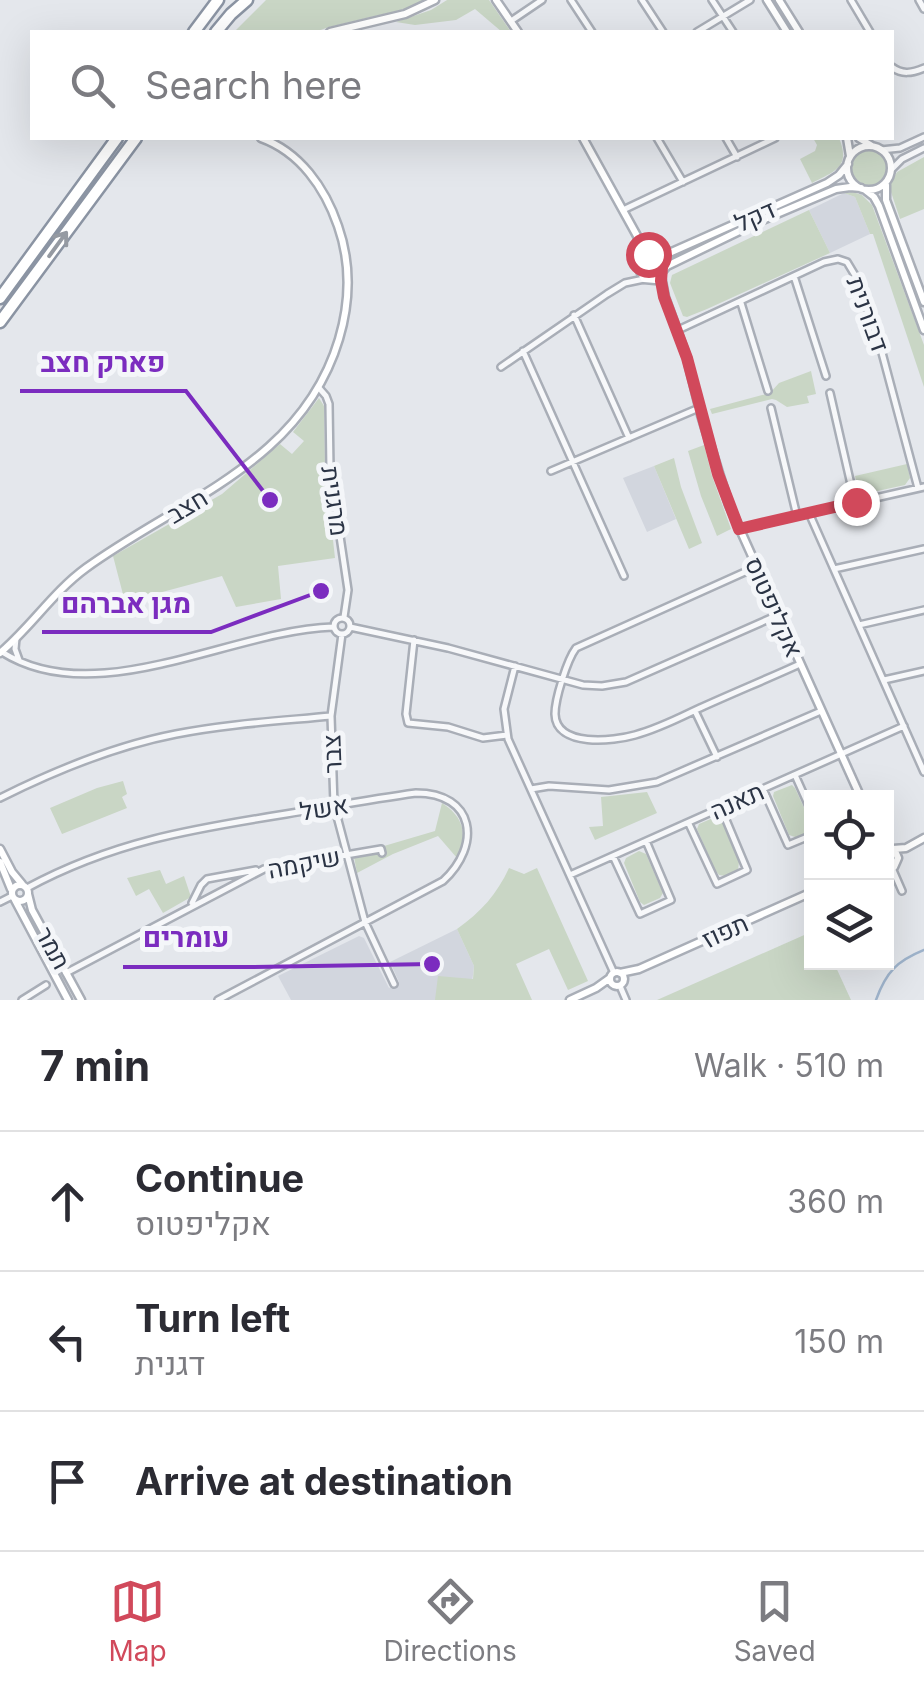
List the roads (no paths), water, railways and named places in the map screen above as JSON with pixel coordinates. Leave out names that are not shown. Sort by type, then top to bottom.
[{"type":"highway","points":[[196,30],[218,0]]},
{"type":"highway","points":[[218,30],[247,0]]},
{"type":"highway","points":[[0,298],[116,140]]},
{"type":"highway","points":[[0,322],[135,140]]},
{"type":"street","points":[[338,30],[406,14],[435,0]]},
{"type":"street","points":[[496,0],[517,30]]},
{"type":"street","points":[[511,22],[542,0]]},
{"type":"street","points":[[571,0],[591,30]]},
{"type":"street","points":[[642,0],[662,30]]},
{"type":"street","points":[[712,0],[732,30]]},
{"type":"street","points":[[700,30],[750,0]]},
{"type":"street","points":[[767,0],[786,30]]},
{"type":"street","points":[[779,0],[798,30]]},
{"type":"street","points":[[852,0],[869,30]]},
{"type":"street","points":[[919,0],[924,9]]},
{"type":"street","points":[[894,69],[908,73],[924,68]]},
{"type":"street","points":[[849,160],[861,148],[900,148],[924,137]]},
{"type":"street","name":"חצב","points":[[1,652],[88,566],[256,460],[290,426],[318,388],[341,332],[347,293],[342,240],[333,213],[314,180],[295,156],[266,140]]},
{"type":"street","points":[[585,140],[641,244],[661,262],[662,272],[647,280],[625,283]]},
{"type":"street","points":[[658,140],[683,182]]},
{"type":"street","points":[[727,140],[736,156]]},
{"type":"street","points":[[623,210],[771,140]]},
{"type":"street","points":[[847,140],[849,177],[876,201],[921,312],[924,330]]},
{"type":"street","points":[[863,140],[890,160],[891,170]]},
{"type":"street","points":[[924,148],[891,170],[885,191],[924,302]]},
{"type":"street","name":"דקל","points":[[654,258],[667,256],[827,183],[842,173],[849,160]]},
{"type":"street","points":[[863,189],[878,188],[887,180]]},
{"type":"street","name":"דקל","points":[[662,272],[671,263],[801,202],[839,188],[863,189]]},
{"type":"street","points":[[641,244],[640,274],[647,280]]},
{"type":"street","points":[[501,366],[625,283],[641,264],[654,258]]},
{"type":"street","name":"דבורנית","points":[[678,330],[833,260],[847,262],[854,270],[886,362],[921,487]]},
{"type":"street","name":"אקליפטוס","points":[[662,272],[664,297],[678,330],[722,485],[857,790]]},
{"type":"street","points":[[794,276],[826,376]]},
{"type":"street","name":"אקליפטוס","points":[[647,280],[664,297]]},
{"type":"street","points":[[740,302],[768,391]]},
{"type":"street","points":[[574,315],[629,438]]},
{"type":"street","points":[[523,351],[624,576]]},
{"type":"street","name":"מרגנית","points":[[318,388],[329,404],[330,474],[347,586],[344,617]]},
{"type":"street","points":[[830,392],[856,502]]},
{"type":"street","points":[[551,471],[699,408]]},
{"type":"street","points":[[771,408],[797,516]]},
{"type":"street","points":[[739,529],[921,487]]},
{"type":"street","points":[[809,513],[924,772]]},
{"type":"street","points":[[834,569],[924,549]]},
{"type":"street","points":[[756,567],[580,645],[571,654],[556,718],[562,732],[600,740],[628,737],[800,664]]},
{"type":"street","points":[[860,625],[924,610]]},
{"type":"street","points":[[350,627],[602,686],[626,682],[778,615]]},
{"type":"street","points":[[344,617],[349,621],[347,633],[336,632],[334,628],[336,620],[344,617]]},
{"type":"street","points":[[1,652],[54,672],[111,672],[282,634],[334,628]]},
{"type":"street","name":"צבר","points":[[342,634],[331,716],[334,806],[366,922],[394,984]]},
{"type":"street","points":[[16,638],[15,652],[21,662]]},
{"type":"street","points":[[414,640],[408,723],[450,728],[483,738],[507,736]]},
{"type":"street","points":[[515,665],[505,701],[507,736],[626,1000]]},
{"type":"street","points":[[884,680],[924,671]]},
{"type":"street","points":[[530,789],[624,789],[657,782],[821,710]]},
{"type":"street","points":[[695,711],[717,757]]},
{"type":"street","points":[[0,798],[80,762],[158,738],[331,716]]},
{"type":"street","name":"תאנה","points":[[570,875],[904,726]]},
{"type":"street","points":[[795,775],[804,795]]},
{"type":"street","points":[[764,789],[788,845],[804,838]]},
{"type":"street","name":"אשל","points":[[26,889],[87,860],[156,837],[410,794],[429,794],[456,806],[468,823],[469,837],[465,852],[448,876],[366,922]]},
{"type":"street","points":[[689,822],[717,884],[747,870],[721,808]]},
{"type":"street","points":[[894,847],[906,848],[924,840]]},
{"type":"street","points":[[894,864],[924,840]]},
{"type":"street","points":[[614,856],[640,914],[671,900],[646,841]]},
{"type":"street","name":"שיקמה","points":[[66,973],[264,868],[381,848],[382,853]]},
{"type":"street","name":"תמר","points":[[0,849],[26,889],[36,916],[82,1000]]},
{"type":"street","points":[[894,850],[898,860]]},
{"type":"street","name":"תמר","points":[[0,862],[13,896],[68,1000]]},
{"type":"street","points":[[188,908],[207,878],[264,868]]},
{"type":"street","points":[[894,877],[902,892]]},
{"type":"street","points":[[0,902],[13,896],[23,900],[26,889],[15,886],[13,896]]},
{"type":"street","name":"תפוז","points":[[570,1000],[804,896]]},
{"type":"street","points":[[218,1000],[366,922]]},
{"type":"street","points":[[22,1000],[46,986]]},
{"type":"waterway","points":[[876,1000],[894,969],[924,950]]},
{"type":"place","name":"פארק חצב","points":[[270,500]]},
{"type":"place","name":"מגן אברהם","points":[[321,591]]},
{"type":"place","name":"עומרים","points":[[432,964]]}]
